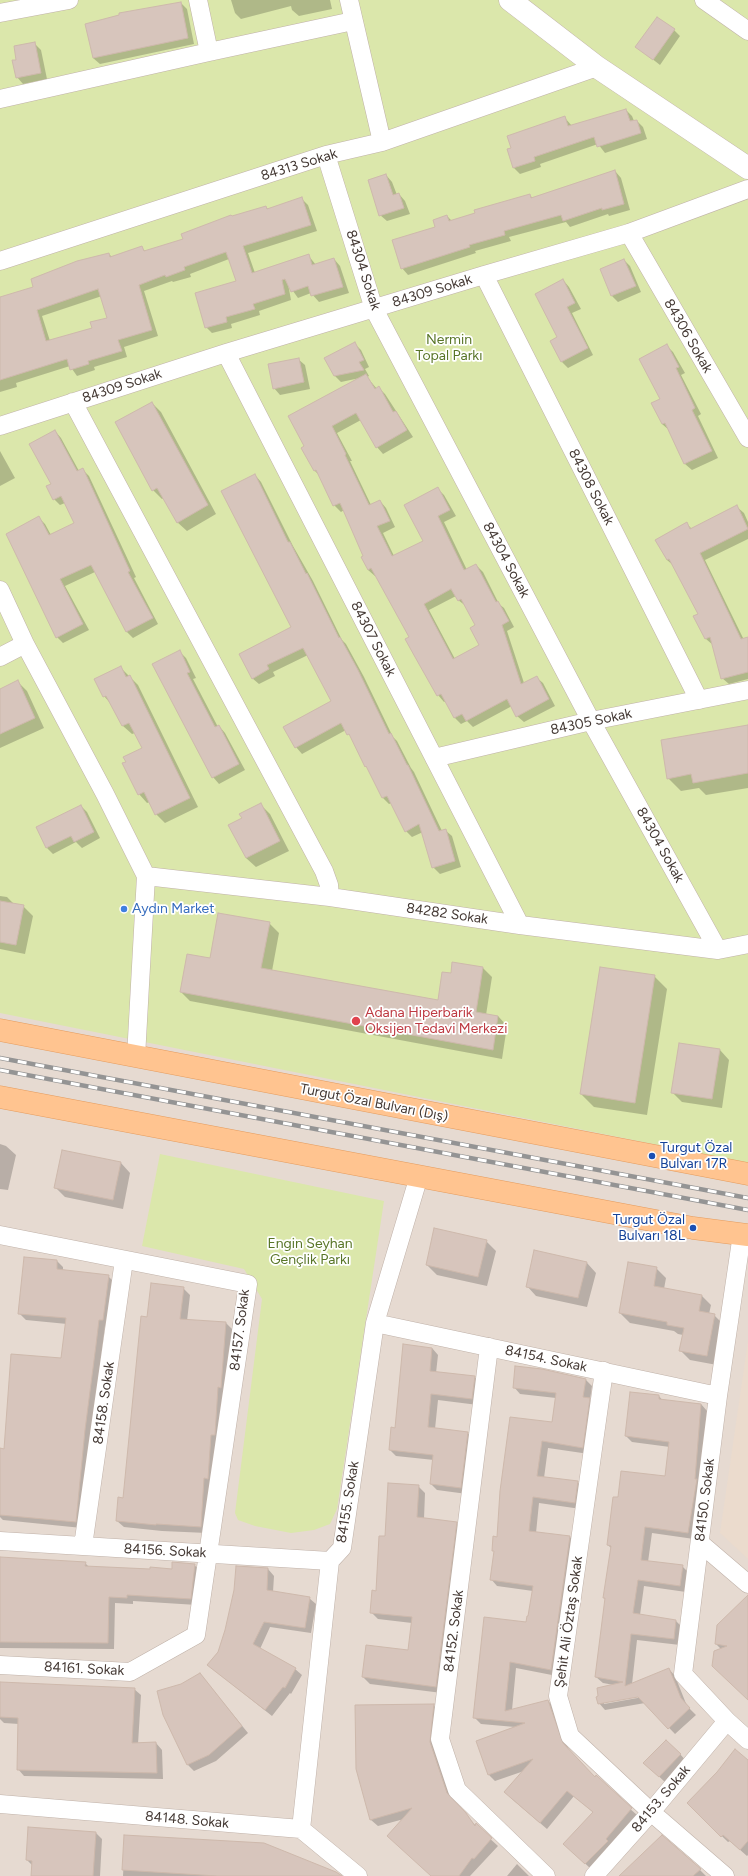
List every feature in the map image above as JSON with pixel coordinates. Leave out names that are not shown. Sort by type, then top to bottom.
[{"type":"main road","name":"Turgut Özal Bulvarı (Dış)","points":[[0,1030],[748,1174]]},
{"type":"main road","points":[[0,1097],[693,1228],[745,1235]]},
{"type":"street","points":[[0,13],[69,0]]},
{"type":"street","points":[[198,0],[209,52]]},
{"type":"street","points":[[348,0],[382,142]]},
{"type":"street","points":[[510,0],[597,67],[748,168]]},
{"type":"street","points":[[704,0],[748,31]]},
{"type":"street","points":[[0,99],[353,21]]},
{"type":"street","name":"84313 Sokak","points":[[0,261],[326,155],[382,142],[597,67]]},
{"type":"street","name":"84304 Sokak","points":[[326,155],[374,309],[591,720],[718,950]]},
{"type":"street","name":"84309 Sokak","points":[[0,426],[226,353],[629,233],[748,189]]},
{"type":"street","name":"84306 Sokak","points":[[629,233],[748,438]]},
{"type":"street","name":"84308 Sokak","points":[[484,275],[699,700]]},
{"type":"street","name":"84307 Sokak","points":[[226,353],[520,925]]},
{"type":"street","points":[[73,402],[324,871],[329,886],[330,897]]},
{"type":"street","points":[[0,590],[25,644],[105,794],[146,876],[136,1057]]},
{"type":"street","points":[[0,657],[25,644]]},
{"type":"street","name":"84305 Sokak","points":[[434,758],[591,720],[748,690]]},
{"type":"street","name":"84282 Sokak","points":[[146,876],[330,897],[520,925],[718,950],[748,944]]},
{"type":"street","name":"84155. Sokak","points":[[301,1829],[330,1560],[342,1548],[375,1323],[419,1176]]},
{"type":"street","name":"84150. Sokak","points":[[745,1235],[718,1396],[683,1674],[727,1721],[748,1740]]},
{"type":"street","name":"84157. Sokak","points":[[0,1236],[248,1284],[209,1553]]},
{"type":"street","name":"84158. Sokak","points":[[83,1546],[124,1260]]},
{"type":"street","name":"84154. Sokak","points":[[375,1323],[718,1396]]},
{"type":"street","name":"84152. Sokak","points":[[489,1347],[440,1739],[457,1790],[546,1876]]},
{"type":"street","name":"Şehit Ali Öztaş Sokak","points":[[604,1371],[558,1696],[570,1736],[651,1812],[725,1876]]},
{"type":"street","name":"84156. Sokak","points":[[0,1542],[330,1560]]},
{"type":"street","points":[[700,1543],[748,1584]]},
{"type":"street","name":"84161. Sokak","points":[[0,1665],[130,1672],[196,1636],[209,1553]]},
{"type":"street","name":"84153. Sokak","points":[[594,1876],[651,1812],[727,1721]]},
{"type":"street","name":"84148. Sokak","points":[[0,1804],[301,1829]]},
{"type":"street","points":[[301,1829],[358,1876]]},
{"type":"shaded area","points":[[0,0],[748,0],[748,1876],[0,1876]]},
{"type":"shaded area","points":[[748,1341],[748,1559],[720,1533]]},
{"type":"green space","name":"Nermin Topal Parkı","points":[[0,0],[748,0],[748,1163],[0,1013]]},
{"type":"green space","name":"Engin Seyhan Gençlik Parkı","points":[[160,1154],[384,1201],[337,1509],[330,1524],[314,1530],[291,1533],[255,1526],[238,1520],[235,1513],[262,1299],[244,1269],[142,1246]]},
{"type":"building","points":[[181,2],[188,38],[93,58],[85,24],[119,15],[119,13]]},
{"type":"building","points":[[657,17],[675,29],[653,60],[635,47]]},
{"type":"building","points":[[35,42],[41,73],[16,78],[12,60],[16,60],[14,46]]},
{"type":"building","points":[[626,109],[630,121],[637,120],[641,133],[597,147],[594,137],[534,157],[535,161],[513,168],[507,149],[511,148],[507,136],[565,116],[568,126]]},
{"type":"building","points":[[615,170],[624,204],[602,210],[602,208],[563,221],[561,215],[504,231],[505,235],[469,245],[470,247],[401,269],[392,240],[435,227],[433,220],[447,215],[449,221],[475,213],[474,210],[530,194],[531,198]]},
{"type":"building","points":[[386,174],[393,195],[399,193],[404,208],[379,216],[368,180]]},
{"type":"building","points":[[302,197],[311,225],[243,246],[252,273],[309,254],[312,265],[334,258],[343,287],[311,296],[308,286],[291,292],[285,279],[282,280],[285,294],[253,304],[255,309],[226,317],[227,322],[205,328],[195,293],[236,281],[226,252],[184,267],[185,270],[166,277],[165,275],[139,285],[152,330],[118,340],[122,351],[88,361],[89,364],[70,370],[67,359],[0,380],[0,297],[33,287],[31,279],[77,261],[109,253],[110,257],[142,246],[144,251],[183,239],[181,234],[231,215],[232,216],[266,206],[267,209]],"holes":[[[98,289],[107,318],[90,322],[92,328],[46,341],[37,310]]]},
{"type":"building","points":[[624,259],[636,286],[611,296],[600,269]]},
{"type":"building","points":[[563,279],[575,303],[567,307],[588,348],[561,362],[550,341],[557,337],[535,294]]},
{"type":"building","points":[[355,342],[364,360],[359,362],[364,370],[334,376],[324,358]]},
{"type":"building","points":[[667,344],[679,367],[676,368],[695,408],[692,410],[712,451],[684,464],[665,423],[662,424],[651,403],[660,399],[639,359]]},
{"type":"building","points":[[299,358],[304,382],[273,389],[268,364]]},
{"type":"building","points":[[366,374],[375,389],[379,386],[393,412],[396,411],[407,430],[376,448],[356,413],[332,426],[369,505],[380,500],[390,521],[377,526],[392,556],[423,541],[404,505],[438,487],[450,510],[438,516],[464,570],[476,564],[496,602],[498,601],[509,621],[502,625],[521,684],[537,676],[549,699],[516,717],[507,699],[466,721],[462,714],[454,718],[441,694],[437,696],[405,639],[409,637],[371,568],[368,570],[361,557],[363,556],[340,503],[333,506],[316,470],[314,471],[301,448],[304,446],[288,416]],"holes":[[[451,589],[458,601],[461,599],[475,625],[470,628],[479,645],[453,659],[424,604]]]},
{"type":"building","points":[[152,402],[208,505],[177,523],[157,488],[152,491],[115,422]]},
{"type":"building","points":[[55,430],[77,471],[83,468],[130,571],[128,572],[153,618],[126,632],[91,565],[60,579],[83,624],[56,638],[6,534],[39,516],[49,535],[74,523],[61,496],[53,500],[46,486],[51,484],[29,444]]},
{"type":"building","points":[[255,474],[288,542],[290,542],[306,574],[307,573],[339,638],[340,637],[358,670],[389,734],[391,733],[408,765],[439,831],[446,829],[455,861],[432,868],[419,824],[405,832],[387,796],[382,798],[349,734],[347,735],[341,723],[295,748],[283,727],[331,701],[303,648],[267,665],[269,669],[252,679],[239,654],[291,627],[221,491]]},
{"type":"building","points":[[737,505],[748,529],[700,553],[741,639],[748,637],[748,672],[721,679],[710,637],[705,639],[693,616],[698,614],[669,559],[667,560],[655,540],[687,522],[690,529]]},
{"type":"building","points":[[180,650],[190,672],[187,673],[215,727],[219,725],[239,764],[212,778],[152,664]]},
{"type":"building","points":[[121,666],[126,677],[130,675],[190,798],[155,815],[144,792],[138,795],[122,763],[126,762],[123,757],[142,748],[129,723],[122,726],[106,696],[103,697],[94,679]]},
{"type":"building","points":[[18,680],[35,718],[0,734],[0,689]]},
{"type":"building","points":[[748,725],[748,773],[693,783],[691,774],[667,779],[661,740]]},
{"type":"building","points":[[261,803],[280,841],[246,858],[228,825],[242,818],[239,814]]},
{"type":"building","points":[[81,805],[94,832],[74,842],[71,836],[46,848],[36,827]]},
{"type":"building","points":[[0,901],[24,905],[16,945],[0,942]]},
{"type":"building","points":[[218,913],[270,922],[261,968],[438,1000],[442,972],[451,973],[452,962],[483,967],[476,1012],[498,1016],[493,1050],[180,992],[187,954],[210,958]]},
{"type":"building","points":[[600,967],[655,975],[635,1103],[580,1094]]},
{"type":"building","points":[[679,1043],[720,1049],[712,1099],[671,1093]]},
{"type":"building","points":[[62,1150],[121,1162],[113,1200],[54,1188]]},
{"type":"building","points":[[434,1228],[487,1240],[478,1277],[426,1265]]},
{"type":"building","points":[[534,1250],[587,1262],[578,1298],[526,1287]]},
{"type":"building","points":[[24,1257],[57,1260],[57,1269],[109,1275],[103,1320],[99,1320],[85,1430],[76,1522],[0,1515],[0,1448],[4,1449],[11,1354],[61,1358],[66,1318],[18,1314]]},
{"type":"building","points":[[628,1262],[657,1267],[654,1286],[702,1295],[699,1311],[715,1314],[707,1356],[679,1351],[684,1328],[667,1325],[667,1322],[619,1313]]},
{"type":"building","points":[[151,1283],[184,1287],[180,1319],[226,1322],[221,1388],[218,1387],[215,1435],[211,1435],[208,1479],[204,1478],[201,1527],[116,1521],[118,1497],[123,1498],[141,1316],[147,1317]]},
{"type":"building","points":[[403,1344],[432,1348],[430,1371],[475,1376],[472,1399],[431,1394],[428,1427],[468,1432],[461,1488],[430,1484],[433,1455],[389,1450],[391,1427],[395,1428]]},
{"type":"building","points":[[515,1366],[542,1369],[586,1379],[583,1397],[590,1398],[583,1448],[542,1441],[537,1476],[578,1481],[575,1503],[533,1497],[529,1531],[570,1536],[551,1670],[510,1662],[505,1711],[548,1700],[563,1743],[595,1777],[596,1775],[632,1808],[606,1839],[608,1841],[585,1864],[563,1844],[593,1812],[567,1791],[540,1823],[504,1792],[533,1759],[488,1775],[476,1741],[525,1723],[473,1718],[484,1617],[526,1622],[533,1586],[490,1580],[494,1551],[492,1551],[493,1536],[497,1537],[500,1491],[510,1417],[552,1422],[556,1393],[513,1388]]},
{"type":"building","points":[[630,1392],[659,1395],[659,1399],[701,1404],[695,1479],[697,1479],[688,1533],[645,1527],[641,1560],[683,1565],[680,1586],[638,1580],[633,1613],[676,1620],[674,1639],[631,1634],[625,1686],[669,1668],[681,1698],[690,1708],[668,1729],[638,1697],[598,1704],[596,1697],[598,1696],[597,1688],[623,1682],[595,1677],[605,1598],[603,1598],[611,1546],[607,1545],[613,1497],[618,1497],[621,1471],[665,1476],[669,1442],[625,1436]]},
{"type":"building","points":[[388,1483],[419,1485],[417,1517],[457,1522],[436,1687],[362,1677],[366,1645],[408,1650],[412,1617],[370,1613],[372,1590],[376,1591],[379,1536],[385,1536]]},
{"type":"building","points":[[0,1557],[86,1562],[85,1566],[150,1569],[150,1567],[172,1569],[172,1562],[195,1564],[191,1599],[127,1595],[127,1598],[109,1597],[108,1643],[0,1642]]},
{"type":"building","points":[[236,1566],[268,1568],[267,1590],[310,1597],[305,1628],[264,1622],[253,1644],[296,1668],[285,1688],[283,1687],[265,1710],[207,1665],[218,1652],[225,1630],[234,1590]]},
{"type":"building","points":[[748,1595],[748,1700],[712,1666],[714,1651],[727,1646],[715,1644],[717,1625]]},
{"type":"building","points":[[200,1673],[242,1726],[209,1755],[187,1765],[163,1715],[157,1691],[181,1684]]},
{"type":"building","points":[[0,1682],[135,1688],[132,1743],[156,1742],[157,1773],[17,1770],[18,1718],[0,1717]]},
{"type":"building","points":[[434,1704],[430,1742],[447,1793],[466,1813],[475,1826],[476,1823],[492,1838],[474,1859],[472,1858],[459,1876],[431,1876],[387,1836],[412,1808],[370,1820],[356,1769],[355,1705]]},
{"type":"building","points":[[666,1740],[681,1754],[659,1777],[643,1763]]},
{"type":"building","points":[[735,1749],[748,1760],[748,1841],[740,1850],[723,1835],[721,1837],[687,1803],[717,1772]]},
{"type":"building","points":[[28,1827],[96,1832],[93,1876],[31,1876],[32,1861],[26,1860]]},
{"type":"building","points":[[124,1835],[264,1843],[336,1872],[342,1876],[217,1876],[122,1870]]},
{"type":"building","points":[[662,1835],[701,1869],[693,1876],[619,1876]]},
{"type":"railway","points":[[0,1058],[748,1198]]},
{"type":"railway","points":[[0,1070],[748,1210]]},
{"type":"place","name":"Aydın Market","points":[[124,909]]},
{"type":"place","name":"Adana Hiperbarik Oksijen Tedavi Merkezi","points":[[356,1021]]},
{"type":"place","name":"Turgut Özal Bulvarı 17R","points":[[652,1156]]},
{"type":"place","name":"Turgut Özal Bulvarı 18L","points":[[693,1228]]}]
